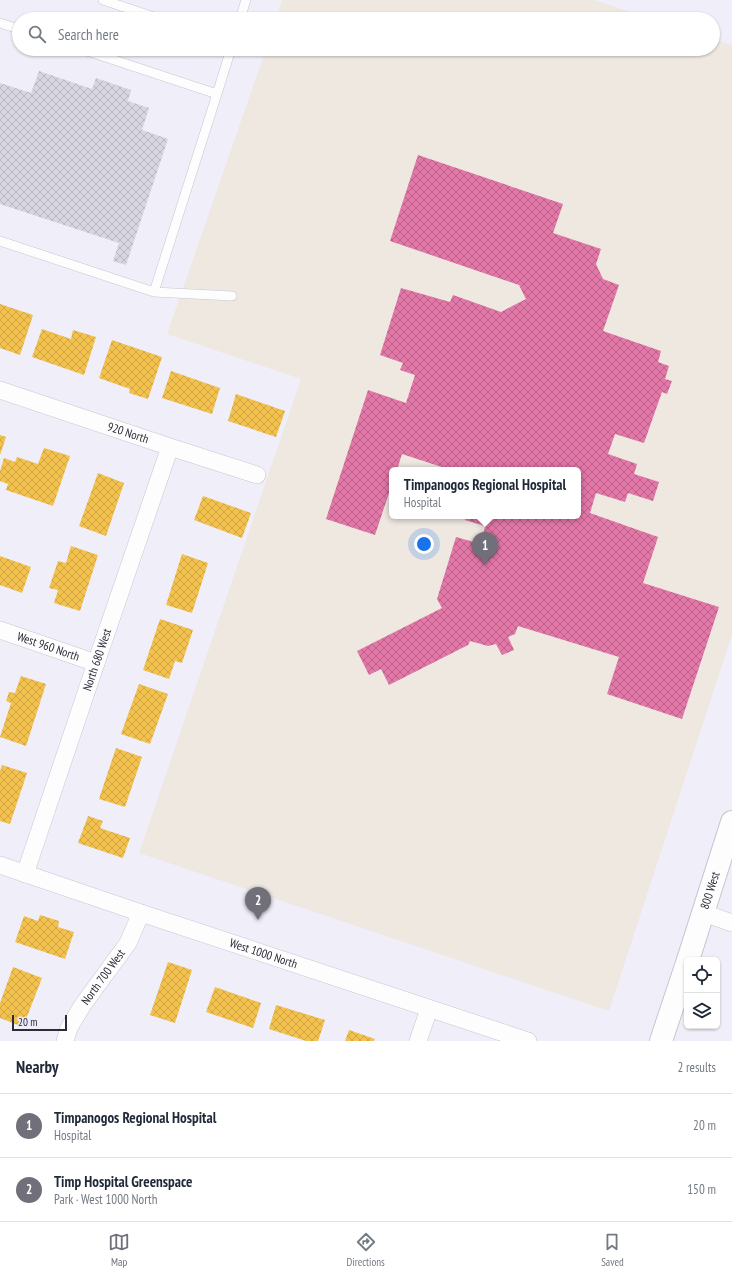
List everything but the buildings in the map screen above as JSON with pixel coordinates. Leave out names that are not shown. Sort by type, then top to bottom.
[{"type":"street","name":"920 North","points":[[0,390],[257,475]]},
{"type":"street","name":"North 680 West","points":[[25,874],[170,447]]},
{"type":"street","name":"West 960 North","points":[[0,630],[96,663]]},
{"type":"street","name":"800 West","points":[[689,957],[732,822]]},
{"type":"street","name":"West 1000 North","points":[[0,865],[528,1041]]},
{"type":"street","name":"North 700 West","points":[[65,1041],[69,1028],[82,1006],[128,943],[141,913]]},
{"type":"street","points":[[704,913],[732,922]]},
{"type":"street","points":[[661,1041],[684,972]]},
{"type":"street","points":[[418,1041],[429,1009]]},
{"type":"lane","points":[[103,0],[139,12]]},
{"type":"lane","points":[[242,12],[246,0]]},
{"type":"lane","points":[[0,23],[12,27]]},
{"type":"lane","points":[[102,56],[217,94]]},
{"type":"lane","points":[[154,292],[229,56]]},
{"type":"lane","points":[[0,241],[154,292],[232,296]]},
{"type":"shaded area","points":[[282,0],[594,0],[631,12],[278,12]]},
{"type":"shaded area","points":[[720,41],[732,45],[732,635],[609,1011],[139,853],[301,379],[167,334],[264,56],[720,56]]},
{"type":"place","name":"Timpanogos Regional Hospital","points":[[485,565]]},
{"type":"place","name":"Timp Hospital Greenspace","points":[[258,920]]}]
